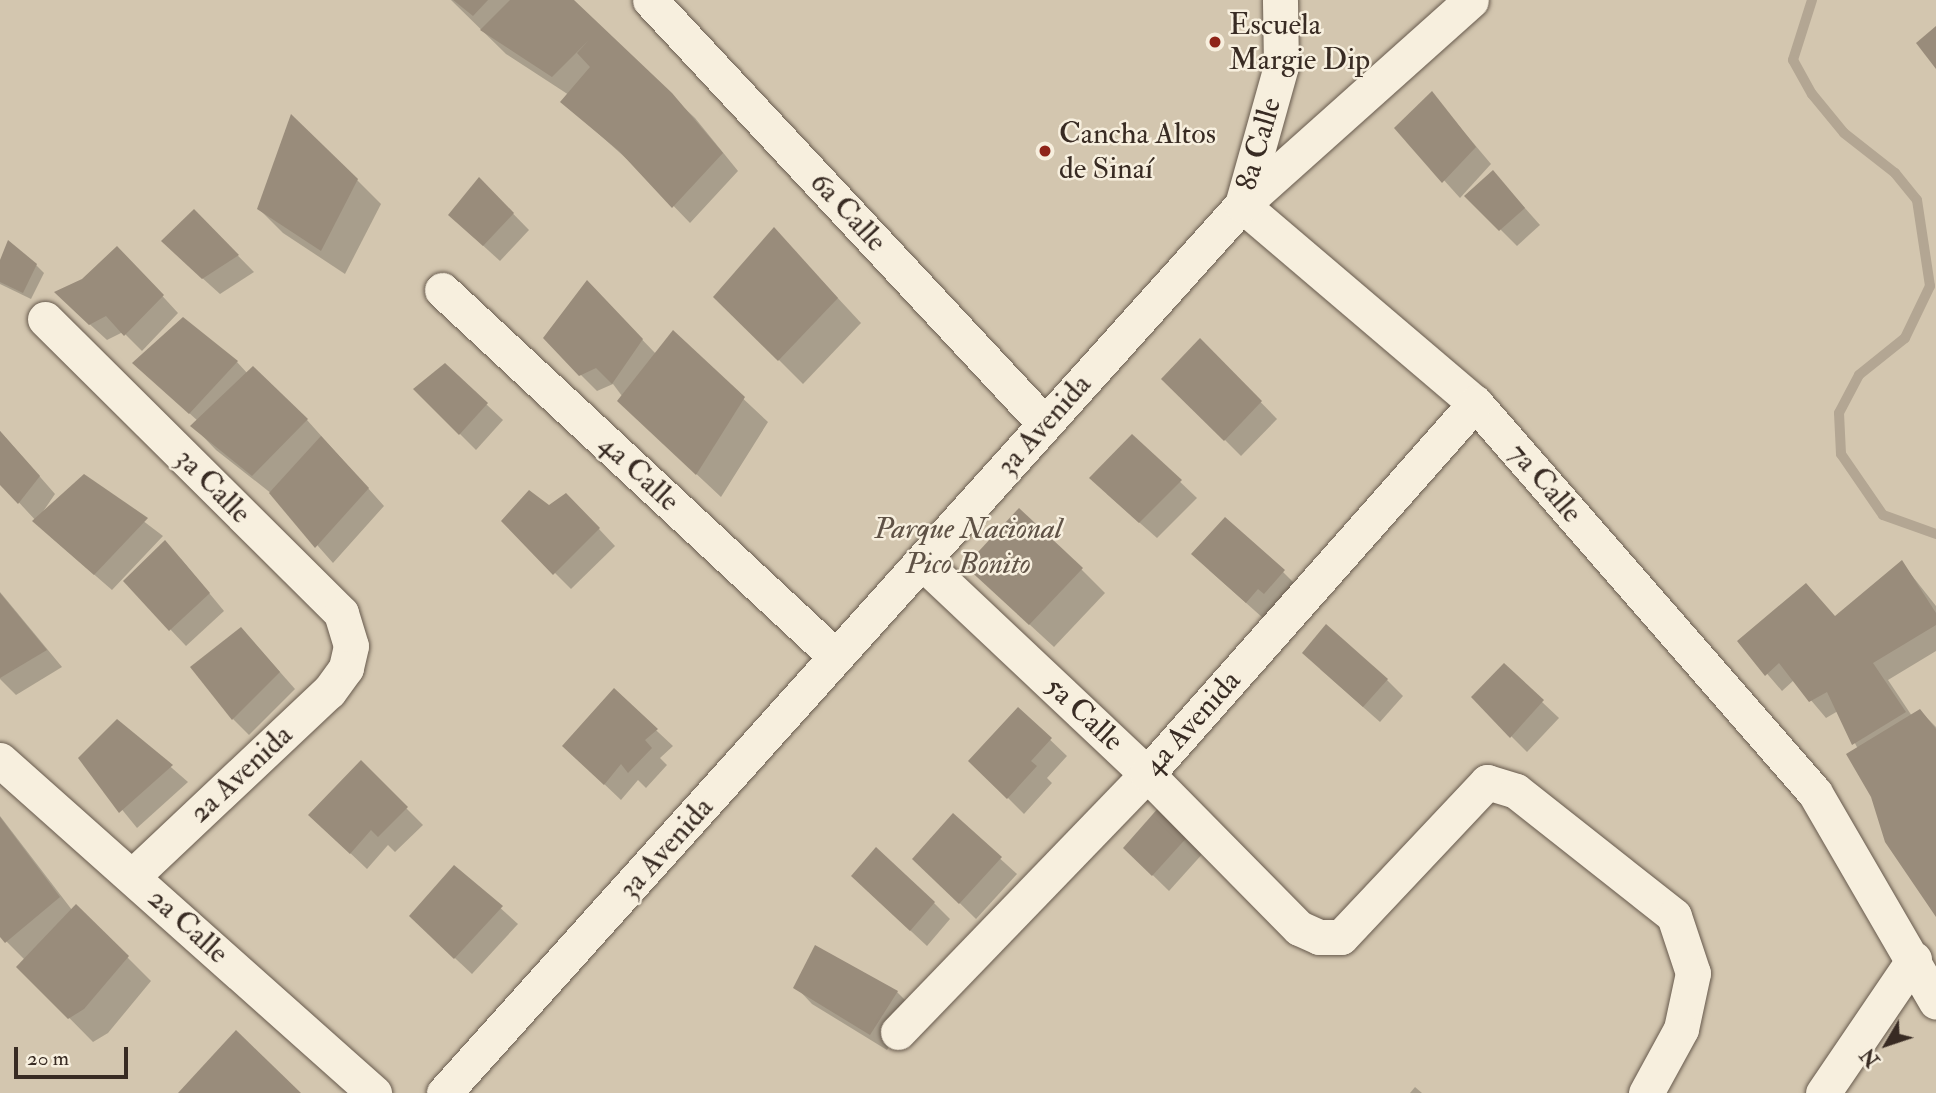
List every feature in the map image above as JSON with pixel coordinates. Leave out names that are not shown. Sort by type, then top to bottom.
[{"type":"street","name":"6a Calle","points":[[650,0],[1045,424]]},
{"type":"street","name":"8a Calle","points":[[1242,205],[1281,66],[1280,0]]},
{"type":"street","name":"3a Avenida","points":[[444,1093],[1242,205],[1471,0]]},
{"type":"street","name":"7a Calle","points":[[1242,205],[1475,403],[1815,793],[1914,959],[1936,1002]]},
{"type":"street","name":"4a Calle","points":[[442,290],[835,656]]},
{"type":"street","name":"3a Calle","points":[[45,319],[341,613],[351,646],[346,668]]},
{"type":"street","name":"4a Avenida","points":[[898,1032],[1147,774],[1475,403]]},
{"type":"street","name":"5a Calle","points":[[922,562],[1147,774],[1299,928],[1319,937],[1341,937],[1487,782],[1516,791],[1674,916],[1693,972],[1681,1029],[1647,1093]]},
{"type":"street","name":"2a Avenida","points":[[133,876],[329,691],[346,668]]},
{"type":"street","name":"2a Calle","points":[[0,760],[374,1093]]},
{"type":"street","points":[[1823,1093],[1914,959]]},
{"type":"green space","name":"Parque Nacional Pico Bonito","points":[[0,0],[1936,0],[1936,1093],[0,1093]]},
{"type":"building","points":[[453,0],[488,0],[473,16]]},
{"type":"building","points":[[510,0],[574,0],[672,93],[723,153],[672,208],[619,151],[560,102],[590,67],[577,53],[589,40],[552,77],[480,30]]},
{"type":"building","points":[[1936,26],[1936,69],[1916,43]]},
{"type":"building","points":[[1432,91],[1476,147],[1442,183],[1394,128]]},
{"type":"building","points":[[291,114],[358,179],[321,251],[257,209]]},
{"type":"building","points":[[1493,170],[1525,208],[1499,231],[1464,196]]},
{"type":"building","points":[[479,177],[514,213],[483,246],[448,215]]},
{"type":"building","points":[[194,209],[239,255],[202,279],[161,241]]},
{"type":"building","points":[[774,227],[838,298],[778,361],[713,297]]},
{"type":"building","points":[[8,240],[37,264],[23,293],[0,282],[0,260]]},
{"type":"building","points":[[117,246],[164,295],[124,336],[106,316],[89,325],[54,292],[82,279]]},
{"type":"building","points":[[587,280],[643,339],[612,384],[596,368],[579,376],[543,338]]},
{"type":"building","points":[[183,317],[238,361],[189,414],[132,363]]},
{"type":"building","points":[[673,330],[745,397],[696,475],[617,401]]},
{"type":"building","points":[[1200,338],[1262,401],[1224,441],[1161,379]]},
{"type":"building","points":[[445,363],[488,403],[459,435],[413,389]]},
{"type":"building","points":[[253,366],[308,419],[252,476],[190,426]]},
{"type":"building","points":[[0,431],[40,476],[18,504],[0,485]]},
{"type":"building","points":[[1132,434],[1182,480],[1139,523],[1089,478]]},
{"type":"building","points":[[321,436],[369,488],[315,548],[269,493]]},
{"type":"building","points":[[84,474],[148,518],[94,575],[32,521]]},
{"type":"building","points":[[529,490],[549,505],[566,493],[600,528],[553,575],[501,521]]},
{"type":"building","points":[[1019,508],[1083,568],[1029,625],[965,566]]},
{"type":"building","points":[[1225,517],[1285,570],[1264,594],[1258,589],[1246,603],[1191,554]]},
{"type":"building","points":[[165,540],[210,593],[169,631],[123,581]]},
{"type":"building","points":[[1902,560],[1936,613],[1936,625],[1873,663],[1906,712],[1852,745],[1827,692],[1809,702],[1779,663],[1765,676],[1737,641],[1806,583],[1835,616]]},
{"type":"building","points":[[0,593],[47,650],[0,678]]},
{"type":"building","points":[[1326,624],[1388,679],[1363,707],[1302,653]]},
{"type":"building","points":[[241,627],[280,672],[232,720],[190,667]]},
{"type":"building","points":[[1504,663],[1544,700],[1510,738],[1471,697]]},
{"type":"building","points":[[614,688],[658,729],[645,740],[652,748],[628,773],[621,764],[604,785],[562,746]]},
{"type":"building","points":[[1018,707],[1052,738],[1031,761],[1037,766],[1007,799],[968,761]]},
{"type":"building","points":[[1920,709],[1936,729],[1936,917],[1885,842],[1871,797],[1846,754]]},
{"type":"building","points":[[117,719],[173,765],[119,813],[78,758]]},
{"type":"building","points":[[361,760],[408,807],[378,837],[371,830],[350,854],[308,815]]},
{"type":"building","points":[[1160,806],[1190,834],[1152,876],[1123,848]]},
{"type":"building","points":[[953,813],[1002,857],[959,904],[912,859]]},
{"type":"building","points":[[0,817],[60,897],[5,943],[0,937]]},
{"type":"building","points":[[876,847],[935,902],[910,931],[851,876]]},
{"type":"building","points":[[454,865],[503,906],[454,959],[409,916]]},
{"type":"building","points":[[76,904],[129,956],[84,1009],[68,1019],[16,967]]},
{"type":"building","points":[[815,945],[898,991],[870,1035],[793,988]]},
{"type":"building","points":[[236,1030],[301,1093],[178,1093]]},
{"type":"waterway","points":[[1812,0],[1793,60],[1812,94],[1844,133],[1895,173],[1917,200],[1930,286],[1905,338],[1859,375],[1839,413],[1841,454],[1883,515],[1936,534]]},
{"type":"place","name":"Escuela Margie Dip","points":[[1215,42]]},
{"type":"place","name":"Cancha Altos de Sinaí","points":[[1045,151]]}]
